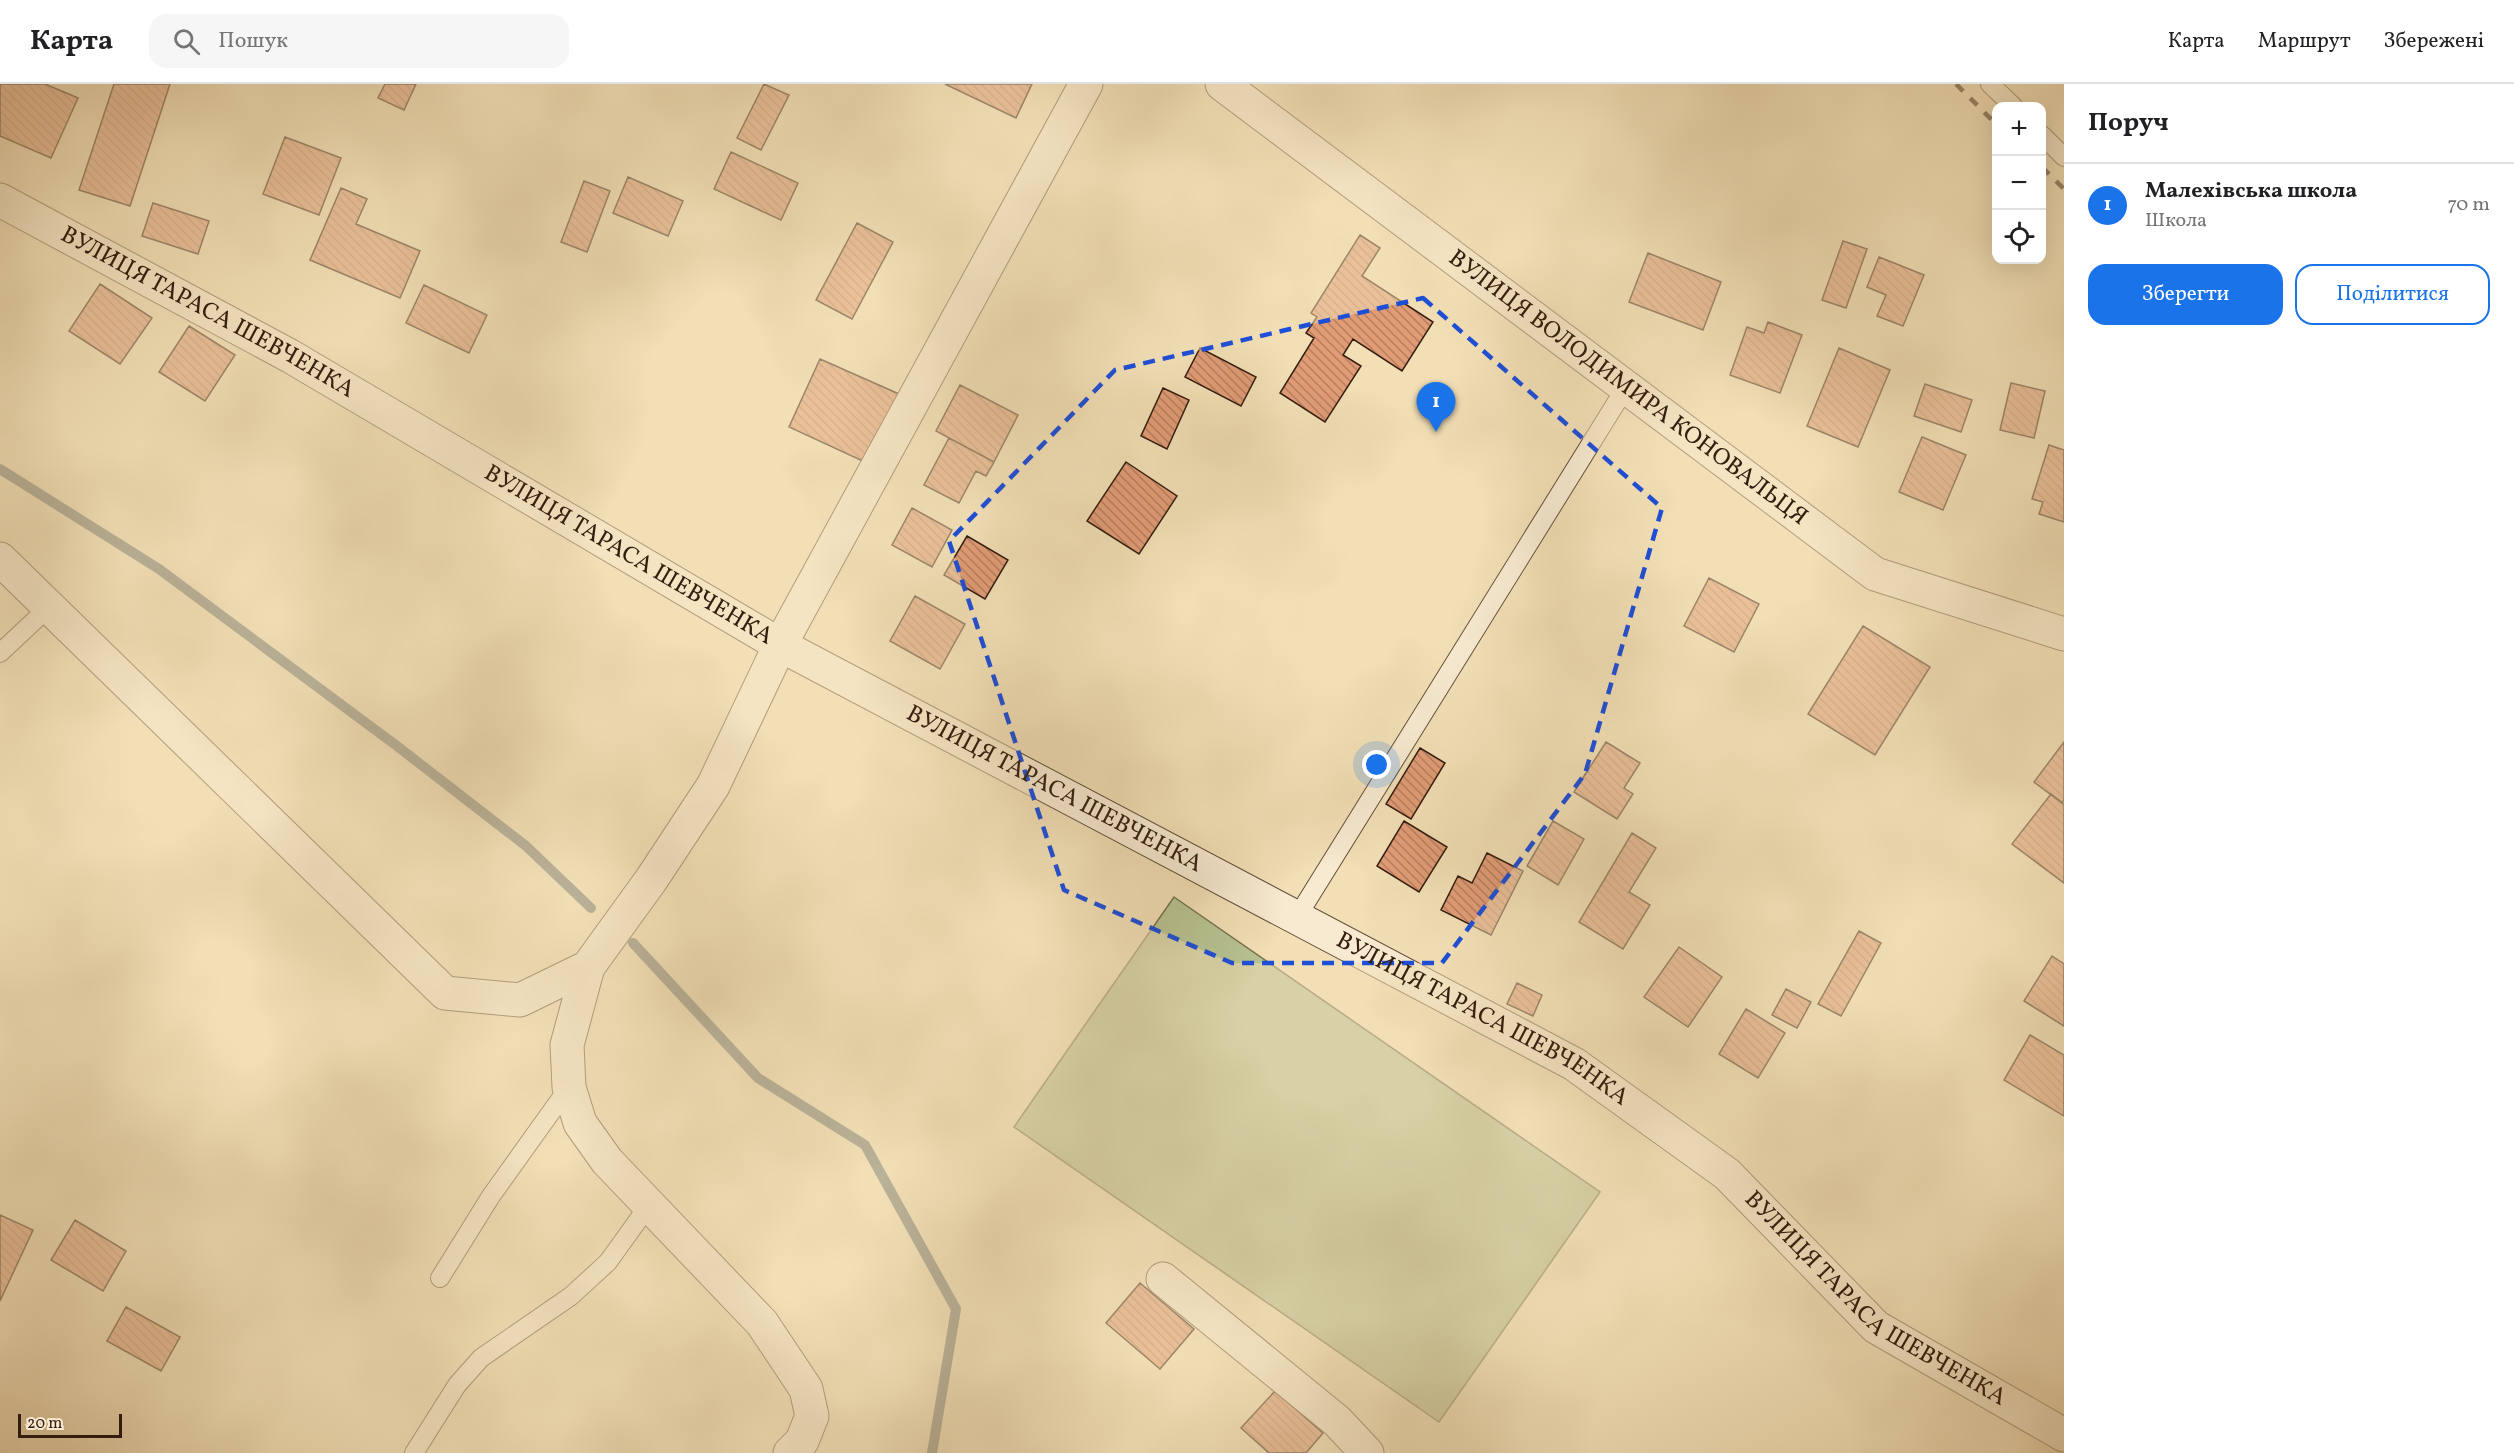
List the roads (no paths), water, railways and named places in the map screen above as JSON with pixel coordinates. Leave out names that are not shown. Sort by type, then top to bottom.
[{"type":"street","points":[[790,1453],[802,1442],[812,1416],[806,1389],[762,1323],[607,1161],[580,1123],[569,1087],[567,1045],[588,967],[651,880],[713,786],[780,645],[1086,84]]},
{"type":"street","name":"ВУЛИЦЯ ВОЛОДИМИРА КОНОВАЛЬЦЯ","points":[[1222,84],[1875,574],[2064,634]]},
{"type":"street","name":"ВУЛИЦЯ ТАРАСА ШЕВЧЕНКА","points":[[0,200],[290,356],[780,645],[1574,1064],[1727,1174],[1876,1327],[2064,1436]]},
{"type":"street","points":[[0,559],[445,993],[520,999],[588,967]]},
{"type":"street","points":[[1163,1280],[1337,1421],[1367,1453]]},
{"type":"lane","points":[[1990,84],[2009,102]]},
{"type":"lane","points":[[2046,139],[2064,158]]},
{"type":"lane","points":[[1297,917],[1626,387]]},
{"type":"lane","points":[[0,653],[50,606]]},
{"type":"lane","points":[[440,1278],[490,1196],[569,1087]]},
{"type":"lane","points":[[414,1453],[456,1385],[481,1358],[571,1296],[608,1262],[649,1205]]},
{"type":"waterway","points":[[0,469],[159,569],[397,746],[526,846],[591,908]]},
{"type":"waterway","points":[[633,943],[758,1078],[865,1145],[956,1309],[932,1453]]},
{"type":"railway","points":[[1956,84],[1992,120]]},
{"type":"railway","points":[[2046,171],[2064,189]]},
{"type":"place","name":"Малехівська школа","points":[[1436,432]]}]
